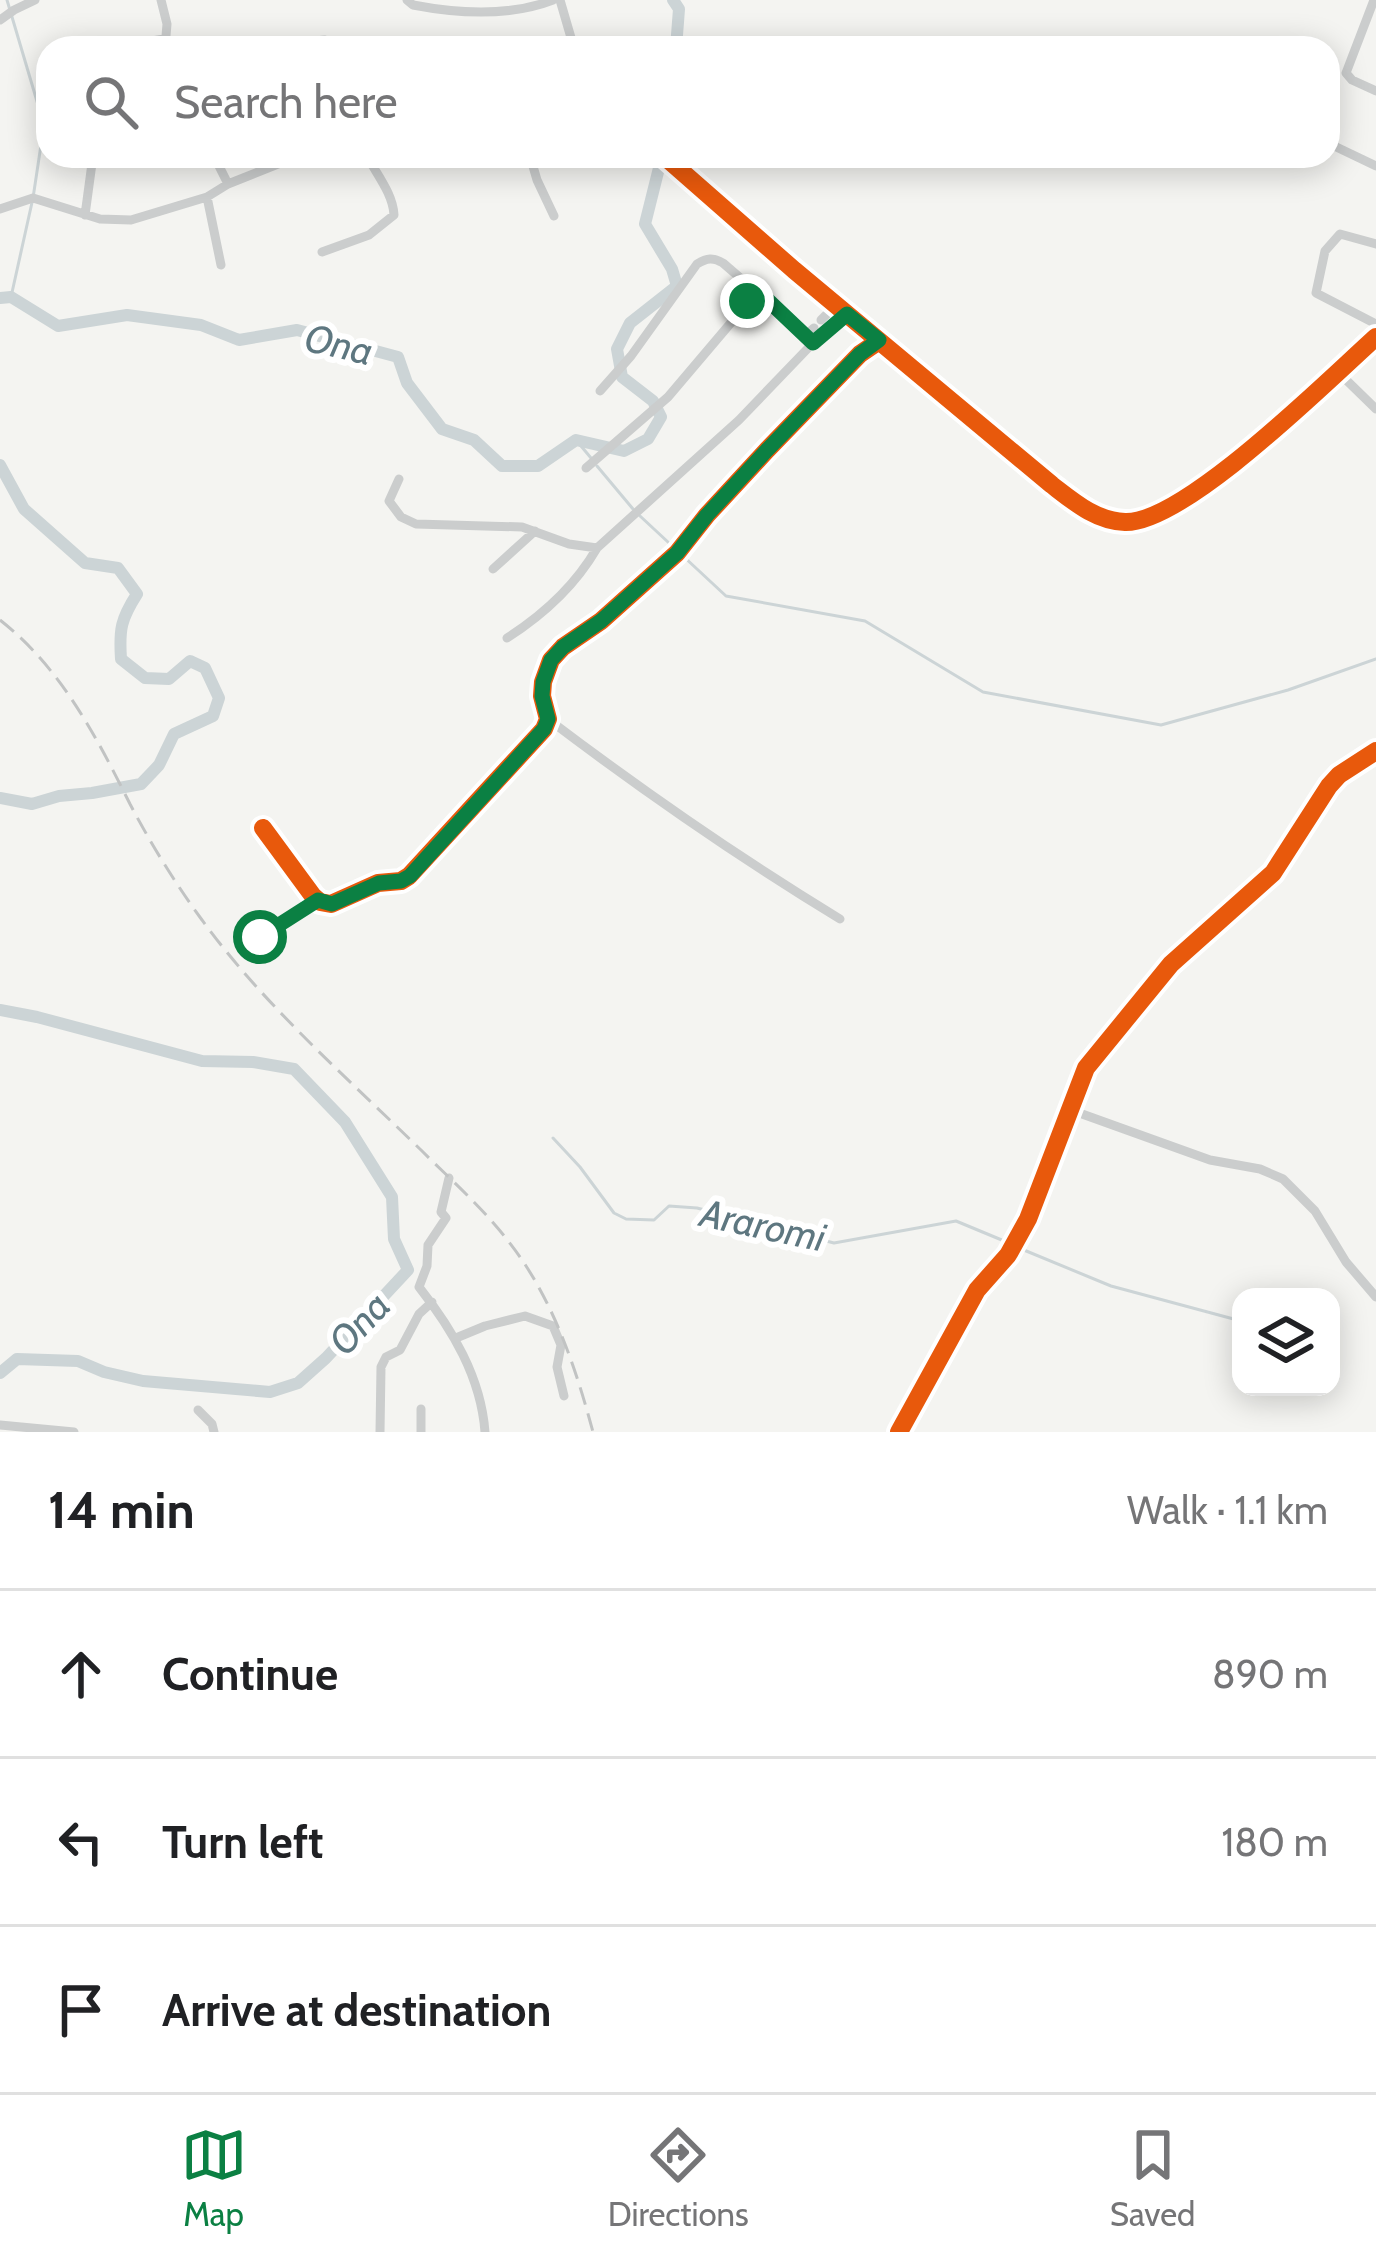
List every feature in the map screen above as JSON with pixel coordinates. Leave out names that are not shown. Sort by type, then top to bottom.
[{"type":"street","points":[[0,20],[35,0]]},
{"type":"street","points":[[161,0],[166,36]]},
{"type":"street","points":[[407,0],[413,5],[469,12],[556,0],[570,36]]},
{"type":"street","points":[[1374,0],[1346,67],[1346,81],[1376,92]]},
{"type":"street","points":[[1340,148],[1376,166]]},
{"type":"street","points":[[85,215],[91,168]]},
{"type":"street","points":[[220,168],[228,184]]},
{"type":"street","points":[[0,209],[33,198],[85,215],[131,220],[207,197],[268,168]]},
{"type":"street","points":[[322,252],[369,235],[394,215],[374,168]]},
{"type":"street","points":[[534,168],[554,216]]},
{"type":"street","points":[[678,168],[1061,492],[1099,517],[1123,522],[1150,518],[1188,496],[1240,457],[1376,337]]},
{"type":"street","points":[[207,197],[221,265]]},
{"type":"street","points":[[1376,244],[1340,234],[1325,251],[1316,293],[1376,324]]},
{"type":"street","points":[[600,391],[697,264],[710,258],[814,332]]},
{"type":"street","points":[[586,468],[668,397],[755,288]]},
{"type":"street","points":[[506,638],[543,614],[597,548],[739,420],[836,304]]},
{"type":"street","points":[[814,332],[847,314]]},
{"type":"street","points":[[263,827],[318,900],[332,904],[379,883],[410,876],[544,729],[548,719],[543,682],[551,660],[677,553],[767,450],[849,364],[879,340]]},
{"type":"street","points":[[1337,370],[1376,409]]},
{"type":"street","points":[[399,479],[388,501],[408,521],[535,530],[569,544],[597,548]]},
{"type":"street","points":[[494,568],[535,530]]},
{"type":"street","points":[[548,719],[657,801],[840,919]]},
{"type":"street","points":[[899,1432],[977,1290],[1018,1240],[1086,1068],[1163,973],[1273,873],[1339,775],[1376,752]]},
{"type":"street","points":[[260,937],[318,900]]},
{"type":"street","points":[[1071,1110],[1210,1160],[1260,1169],[1282,1179],[1315,1211],[1346,1262],[1376,1297]]},
{"type":"street","points":[[449,1178],[441,1212],[446,1218],[428,1245],[419,1287],[465,1357],[485,1432]]},
{"type":"street","points":[[380,1432],[381,1367],[400,1350],[418,1314],[432,1302]]},
{"type":"street","points":[[456,1338],[525,1316],[553,1326],[561,1345],[557,1361],[565,1396]]},
{"type":"street","points":[[421,1409],[421,1432]]},
{"type":"street","points":[[198,1410],[214,1432]]},
{"type":"street","points":[[0,1425],[74,1432]]},
{"type":"waterway","points":[[7,0],[36,98]]},
{"type":"waterway","name":"Ona","points":[[673,0],[679,9],[677,36]]},
{"type":"waterway","points":[[11,297],[38,168]]},
{"type":"waterway","name":"Ona","points":[[0,298],[11,297],[58,326],[127,315],[201,325],[239,340],[297,330],[398,357],[407,383],[442,429],[474,440],[502,466],[538,466],[576,440],[624,451],[648,439],[661,417],[653,401],[622,377],[617,349],[630,323],[677,286],[645,224],[659,168]]},
{"type":"waterway","points":[[576,440],[591,458]]},
{"type":"waterway","name":"Ona","points":[[0,465],[24,509],[85,563],[118,568],[137,594],[122,625],[121,659],[145,678],[169,679],[190,661],[205,668],[219,698],[213,716],[174,734],[159,765],[141,784],[32,804],[0,798]]},
{"type":"waterway","points":[[597,466],[633,509]]},
{"type":"waterway","points":[[640,516],[726,596],[865,621],[983,692],[1161,725],[1288,690],[1376,659]]},
{"type":"waterway","name":"Ona","points":[[0,1010],[202,1061],[294,1069],[345,1122],[392,1197],[394,1239],[408,1270],[298,1383],[270,1392],[143,1381],[78,1361],[17,1359],[0,1373]]},
{"type":"waterway","name":"Araromi","points":[[553,1138],[614,1213],[626,1219],[654,1220],[669,1206],[697,1208],[834,1243],[956,1221],[1009,1243]]},
{"type":"waterway","name":"Araromi","points":[[1019,1248],[1111,1286],[1232,1319]]},
{"type":"railway","points":[[0,620],[41,659],[75,704],[164,863],[226,951],[278,1011],[467,1194],[509,1242],[538,1285],[560,1332],[593,1432]]},
{"type":"cycle path","points":[[678,168],[1052,485],[1086,509],[1114,521],[1151,516],[1218,476],[1376,337]]},
{"type":"cycle path","points":[[263,828],[320,902],[331,904],[378,883],[409,876],[544,729],[548,719],[543,682],[551,660],[677,553],[767,450],[860,354],[879,341]]},
{"type":"cycle path","points":[[899,1432],[977,1290],[1008,1255],[1028,1219],[1086,1068],[1171,964],[1273,873],[1339,775],[1376,751]]},
{"type":"route","points":[[260,937],[318,900],[332,904],[379,883],[410,876],[544,729],[548,719],[543,682],[551,660],[677,553],[767,450],[879,340],[847,314],[813,343],[755,288],[747,301]]}]
